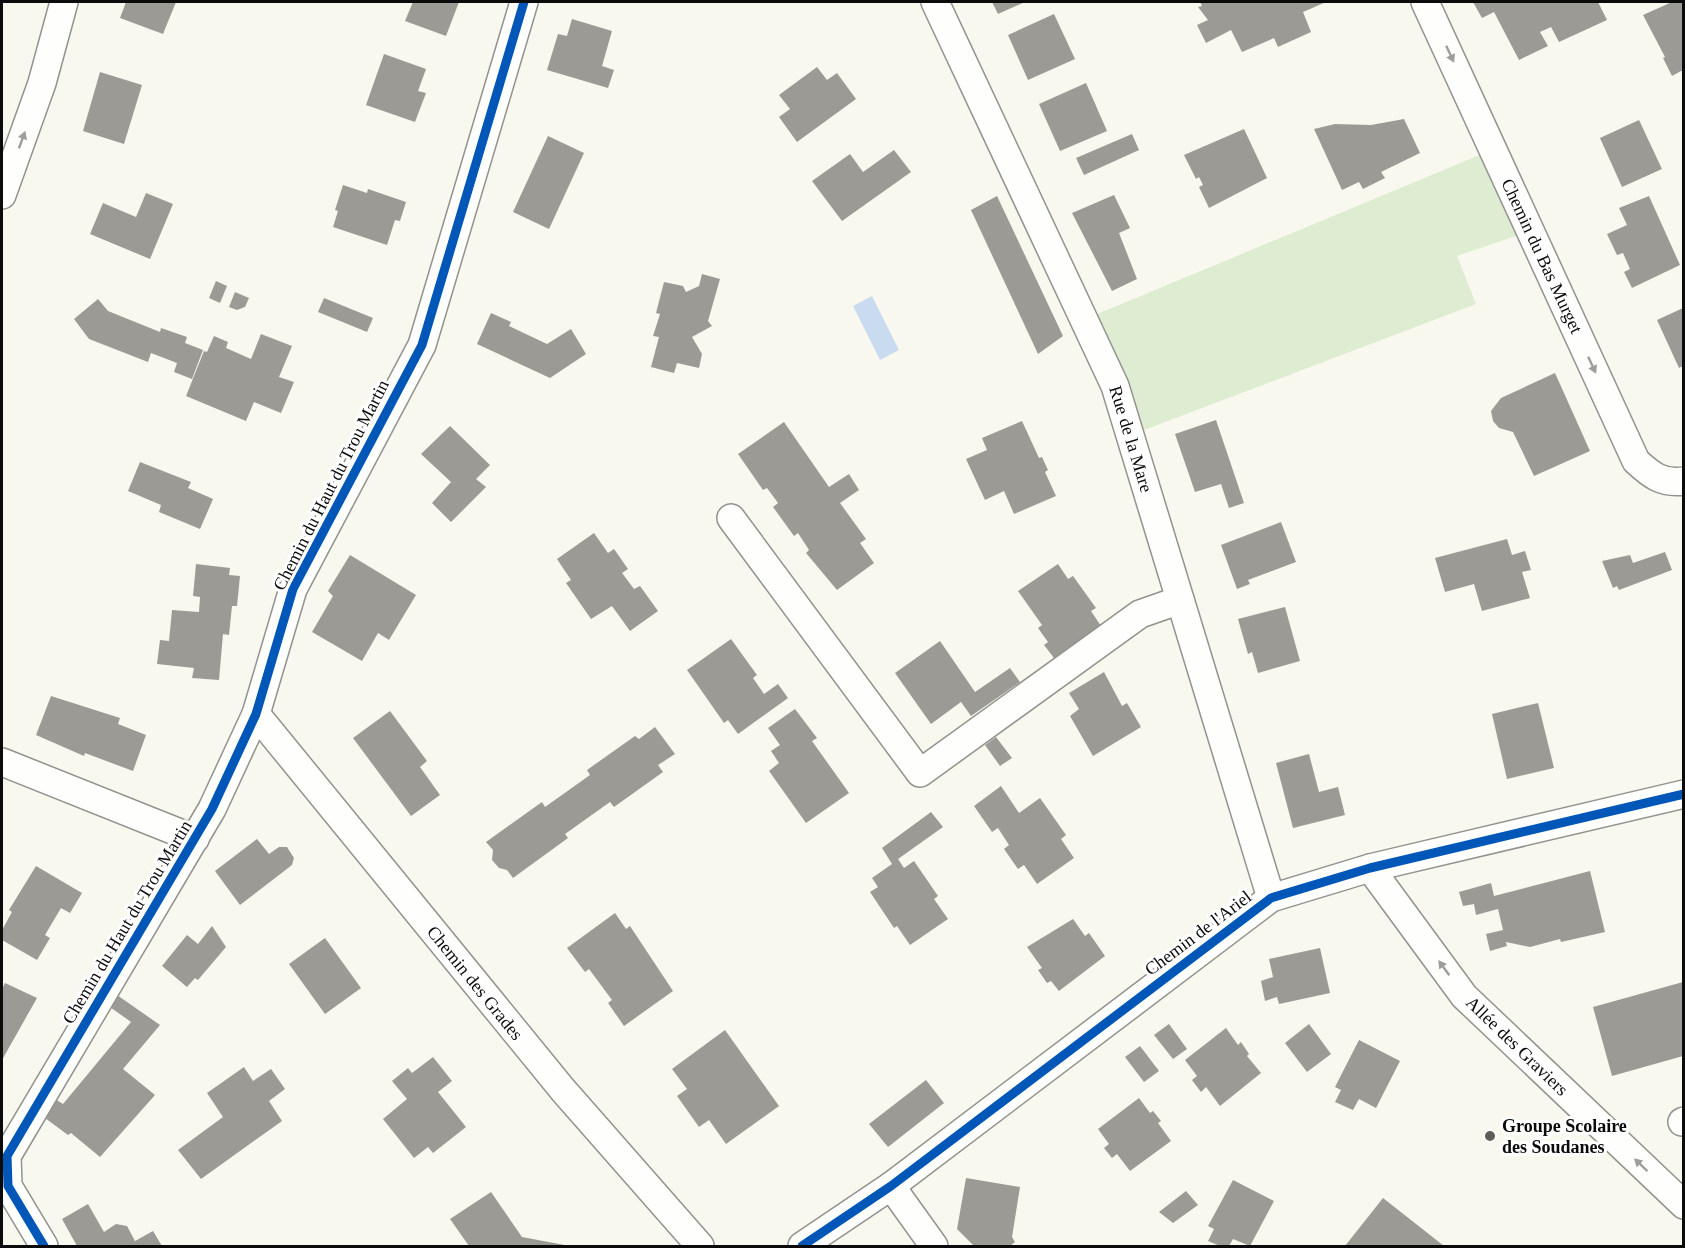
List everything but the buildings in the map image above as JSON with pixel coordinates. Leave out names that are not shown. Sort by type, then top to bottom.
[{"type":"street","points":[[2,195],[42,83],[63,2]]},
{"type":"street","name":"Chemin du Haut du Trou Martin","points":[[44,1246],[8,1185],[7,1156],[212,809],[256,714],[293,589],[422,345],[524,2]]},
{"type":"street","name":"Rue de la Mare","points":[[936,2],[1115,386],[1271,898]]},
{"type":"street","name":"Chemin du Bas Murget","points":[[1425,2],[1636,461],[1653,477],[1674,482],[1683,481]]},
{"type":"street","points":[[731,518],[920,773],[1140,614],[1180,600]]},
{"type":"street","name":"Chemin des Grades","points":[[256,714],[563,1090],[700,1246]]},
{"type":"street","points":[[2,762],[195,839]]},
{"type":"street","name":"Chemin de l'Ariel","points":[[802,1246],[891,1186],[1271,898],[1370,868],[1683,794]]},
{"type":"street","name":"Allée des Graviers","points":[[1370,868],[1464,996],[1683,1205]]},
{"type":"street","points":[[891,1186],[934,1246]]},
{"type":"green space","points":[[1482,154],[1519,235],[1457,256],[1476,304],[1144,430],[1095,315]]},
{"type":"water","points":[[872,296],[899,350],[880,360],[853,306]]},
{"type":"cycle path","points":[[44,1246],[8,1186],[7,1156],[212,809],[256,714],[293,589],[422,345],[524,2]]},
{"type":"cycle path","points":[[802,1246],[891,1186],[1271,898],[1370,868],[1684,794]]},
{"type":"place","name":"Groupe Scolaire des Soudanes","points":[[1490,1136]]}]
